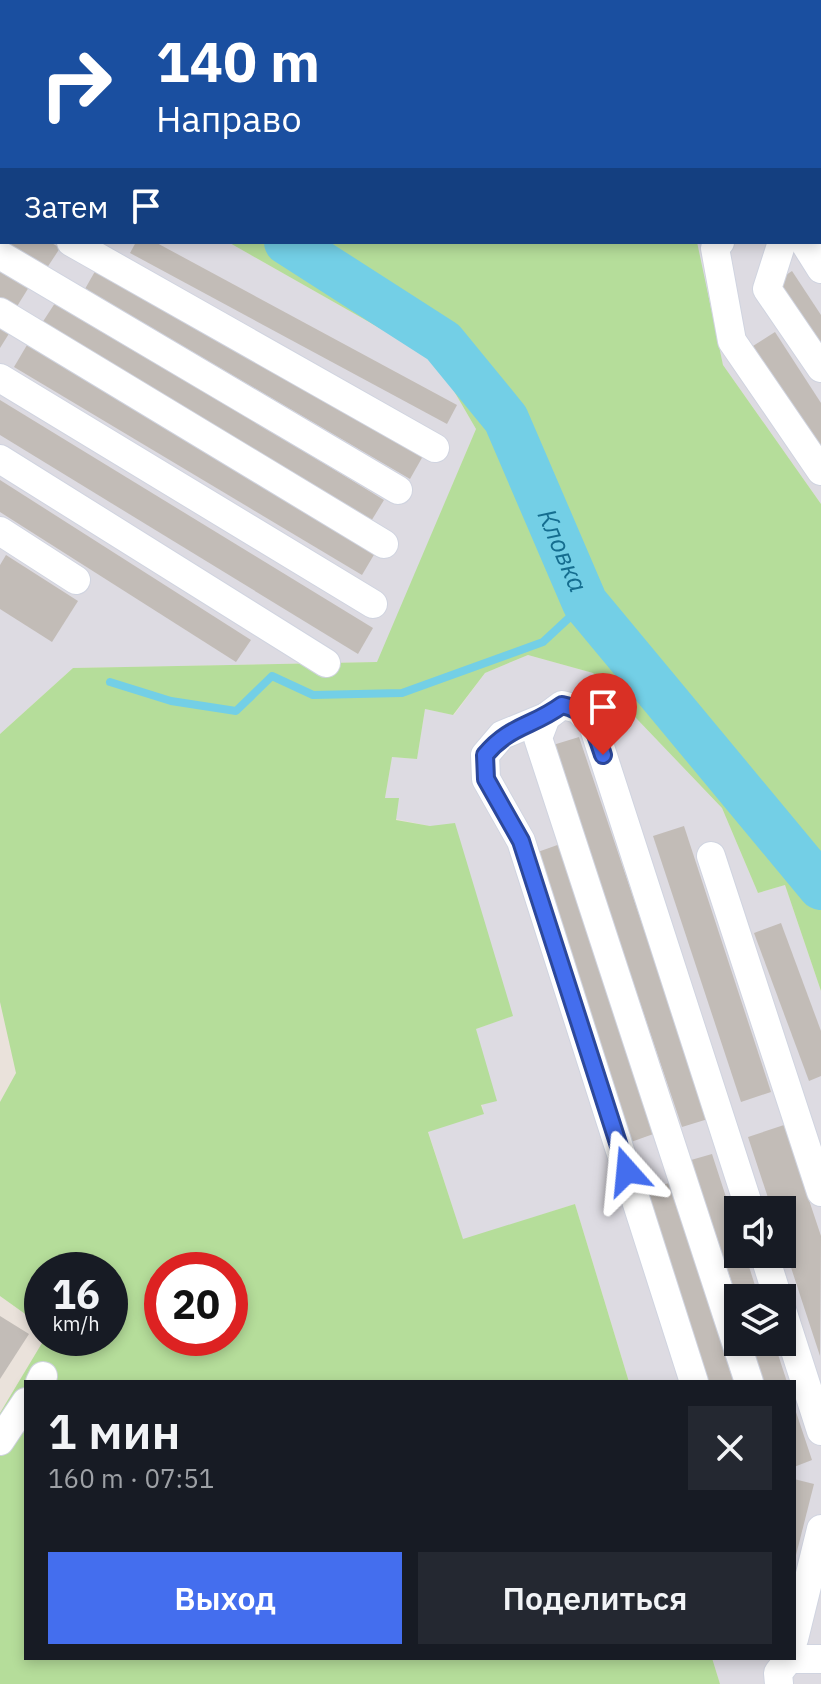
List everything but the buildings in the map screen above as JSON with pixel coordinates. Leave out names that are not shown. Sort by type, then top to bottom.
[{"type":"lane","points":[[75,244],[435,448]]},
{"type":"lane","points":[[718,244],[715,248],[732,341],[821,471]]},
{"type":"lane","points":[[781,244],[767,289],[821,368]]},
{"type":"lane","points":[[805,244],[821,269]]},
{"type":"lane","points":[[0,255],[398,490]]},
{"type":"lane","points":[[0,312],[384,544]]},
{"type":"lane","points":[[0,378],[373,604]]},
{"type":"lane","points":[[0,459],[326,663]]},
{"type":"lane","points":[[0,531],[76,580]]},
{"type":"lane","points":[[693,1380],[521,841],[486,779],[485,755],[502,735],[546,717],[562,705],[578,709],[593,725],[745,1196]]},
{"type":"lane","points":[[546,717],[538,738],[748,1380]]},
{"type":"lane","points":[[711,856],[821,1192]]},
{"type":"lane","points":[[796,1353],[821,1431]]},
{"type":"lane","points":[[0,1441],[24,1405]]},
{"type":"lane","points":[[796,1631],[821,1529]]},
{"type":"lane","points":[[796,1658],[821,1659]]},
{"type":"lane","points":[[779,1684],[778,1673],[788,1660]]},
{"type":"shaded area","points":[[0,244],[232,244],[436,360],[476,429],[378,662],[73,668],[0,734]]},
{"type":"shaded area","points":[[695,244],[821,244],[821,504],[723,365]]},
{"type":"shaded area","points":[[528,655],[593,673],[722,808],[758,893],[785,885],[821,991],[821,1684],[720,1684],[713,1660],[796,1660],[796,1380],[628,1380],[575,1204],[463,1240],[428,1131],[483,1114],[476,1029],[512,1016],[430,826],[396,819],[385,798],[392,757],[417,759],[425,709],[454,715],[485,673]]},
{"type":"green space","points":[[232,244],[697,244],[723,365],[821,504],[821,991],[785,885],[758,893],[722,808],[593,673],[528,655],[485,673],[453,715],[425,709],[417,759],[392,757],[385,798],[399,798],[396,820],[430,826],[455,823],[513,1016],[476,1029],[497,1101],[481,1105],[484,1114],[428,1132],[463,1239],[575,1204],[628,1380],[24,1380],[24,1660],[713,1660],[720,1684],[0,1684],[0,1413],[34,1356],[128,1356],[128,1252],[24,1252],[24,1313],[0,1296],[0,1102],[16,1073],[0,1002],[0,734],[73,668],[377,662],[476,429],[436,360]]},
{"type":"waterway","name":"Кловка","points":[[290,244],[443,342],[506,419],[585,603],[821,887]]},
{"type":"waterway","points":[[110,682],[171,701],[236,711],[272,676],[313,695],[402,693],[543,642],[585,603]]},
{"type":"route","points":[[603,755],[593,725],[578,709],[562,705],[546,717],[502,735],[485,755],[486,779],[521,841],[627,1171]]}]
